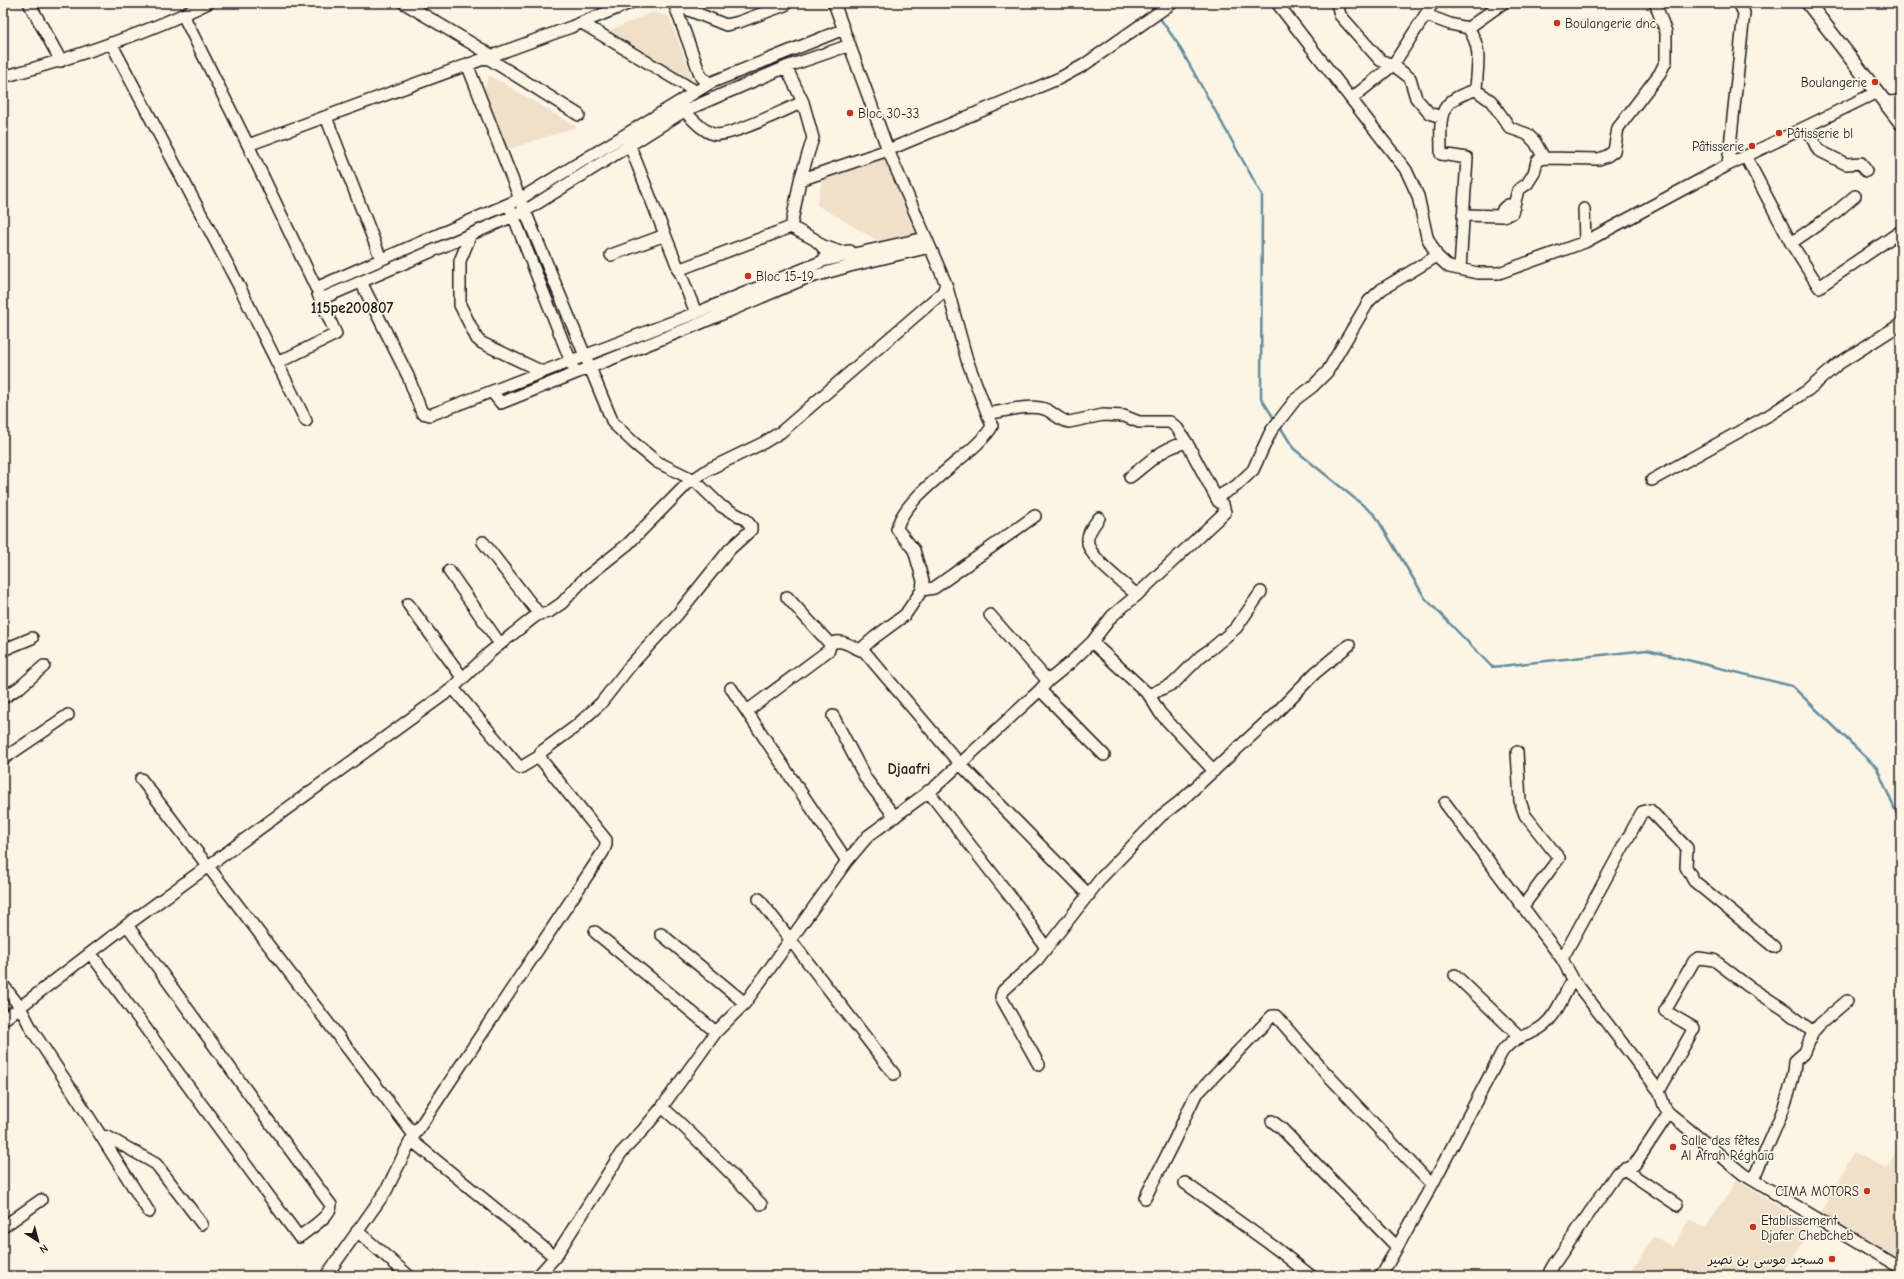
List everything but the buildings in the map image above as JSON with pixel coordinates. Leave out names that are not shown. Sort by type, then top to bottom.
[{"type":"main road","points":[[1808,3],[1901,123]]},
{"type":"street","points":[[29,3],[61,61]]},
{"type":"street","points":[[3,77],[61,61],[183,15],[208,3]]},
{"type":"street","points":[[404,3],[579,115]]},
{"type":"street","points":[[248,145],[488,56],[582,23],[630,3]]},
{"type":"street","points":[[675,4],[726,25],[772,10],[785,5],[785,3]]},
{"type":"street","points":[[834,3],[888,150],[946,284],[967,360],[992,426],[990,430],[971,449],[906,509],[898,522],[897,529],[914,550],[923,581],[922,590],[905,615],[860,650]]},
{"type":"street","points":[[800,180],[888,150],[1060,78],[1084,65],[1172,3]]},
{"type":"street","points":[[1277,3],[1352,99],[1411,179],[1418,196],[1427,237],[1437,256],[1449,267],[1478,273],[1499,273],[1585,242],[1728,165],[1807,127],[1881,97],[1892,102],[1901,100]]},
{"type":"street","points":[[1337,3],[1340,15],[1380,60],[1393,65],[1410,78],[1416,98],[1429,113],[1441,117]]},
{"type":"street","points":[[1352,99],[1393,65],[1433,3]]},
{"type":"street","points":[[1468,28],[1503,3]]},
{"type":"street","points":[[1463,215],[1503,216],[1512,214],[1518,190],[1527,184],[1534,172],[1537,161],[1544,158],[1599,159],[1614,151],[1618,128],[1660,73],[1666,61],[1666,32],[1655,3]]},
{"type":"street","points":[[1728,165],[1744,14],[1738,3]]},
{"type":"street","points":[[675,4],[701,77],[710,83]]},
{"type":"street","points":[[183,15],[248,145],[316,288],[336,334],[277,363]]},
{"type":"street","points":[[1426,15],[1450,24],[1468,28],[1475,37],[1478,47],[1476,90]]},
{"type":"street","points":[[582,23],[695,91]]},
{"type":"street","points":[[316,288],[520,199],[710,83],[844,29]]},
{"type":"street","points":[[110,43],[239,286],[306,421]]},
{"type":"street","points":[[320,299],[514,217],[684,111],[786,67],[850,45]]},
{"type":"street","points":[[453,688],[520,768],[540,756],[541,752],[575,727],[601,703],[630,666],[677,615],[730,549],[751,530],[751,526],[745,519],[721,506],[694,480],[657,462],[634,444],[613,423],[520,199],[467,64]]},
{"type":"street","points":[[786,67],[803,102],[813,138],[800,180],[791,227]]},
{"type":"street","points":[[1476,90],[1491,101],[1510,128],[1527,134],[1544,158]]},
{"type":"street","points":[[1460,269],[1467,158],[1441,154],[1441,117],[1450,101],[1476,90]]},
{"type":"street","points":[[684,111],[702,128],[714,135],[733,132],[803,102]]},
{"type":"street","points":[[326,117],[381,259]]},
{"type":"street","points":[[1807,127],[1818,150],[1846,164],[1861,163],[1866,171]]},
{"type":"street","points":[[627,135],[678,270],[696,313]]},
{"type":"street","points":[[1746,157],[1790,243],[1819,287],[1901,231]]},
{"type":"street","points":[[1790,243],[1835,213],[1854,196]]},
{"type":"street","points":[[509,204],[576,373]]},
{"type":"street","points":[[1584,209],[1585,242]]},
{"type":"street","points":[[678,270],[791,227],[814,239],[821,245],[827,254],[823,261]]},
{"type":"street","points":[[471,234],[460,261],[460,305],[463,312],[478,339],[482,343],[543,372]]},
{"type":"street","points":[[611,255],[665,235]]},
{"type":"street","points":[[821,245],[840,252],[870,250],[927,242]]},
{"type":"street","points":[[492,392],[501,403],[694,326],[804,279],[927,242]]},
{"type":"street","points":[[361,282],[408,376],[422,413],[430,415],[696,313],[823,261],[870,250]]},
{"type":"street","points":[[1217,497],[1236,486],[1253,470],[1271,431],[1296,399],[1312,387],[1327,372],[1368,301],[1382,290],[1437,256]]},
{"type":"street","points":[[3,1020],[208,865],[453,688],[462,677],[500,644],[539,614],[549,612],[562,603],[584,579],[628,544],[660,513],[675,495],[709,469],[763,443],[781,432],[943,292],[946,284]]},
{"type":"street","points":[[1652,480],[1771,414],[1808,390],[1838,364],[1901,324]]},
{"type":"street","points":[[538,1276],[554,1257],[621,1153],[662,1107],[716,1032],[745,1003],[847,861],[868,836],[895,818],[935,787],[1048,681],[1070,663],[1092,642],[1112,616],[1137,595],[1225,512],[1223,505],[1187,443],[1177,428],[1170,422],[1139,422],[1124,416],[1103,415],[1069,422],[1058,418],[1047,410],[1038,408],[1011,409],[988,414]]},
{"type":"street","points":[[1130,477],[1166,450],[1178,444],[1187,443]]},
{"type":"street","points":[[922,590],[934,588],[1035,516]]},
{"type":"street","points":[[1098,518],[1088,536],[1088,544],[1091,551],[1098,560],[1137,595]]},
{"type":"street","points":[[483,542],[539,614]]},
{"type":"street","points":[[448,571],[500,644]]},
{"type":"street","points":[[1149,695],[1174,683],[1201,656],[1236,628],[1261,592]]},
{"type":"street","points":[[787,597],[830,644]]},
{"type":"street","points":[[408,604],[462,677]]},
{"type":"street","points":[[990,615],[1048,681]]},
{"type":"street","points":[[3,650],[32,638]]},
{"type":"street","points":[[830,644],[833,642],[851,644],[864,651],[959,763],[1089,895]]},
{"type":"street","points":[[1092,642],[1149,695],[1160,713],[1214,770]]},
{"type":"street","points":[[746,711],[829,650],[830,644]]},
{"type":"street","points":[[1039,1065],[1001,997],[1003,991],[1038,960],[1069,917],[1089,895],[1102,877],[1161,816],[1277,712],[1315,673],[1349,645]]},
{"type":"street","points":[[3,698],[20,687],[44,666]]},
{"type":"street","points":[[731,688],[847,861]]},
{"type":"street","points":[[1040,690],[1104,755]]},
{"type":"street","points":[[3,759],[68,715]]},
{"type":"street","points":[[833,716],[866,778],[895,818]]},
{"type":"street","points":[[1517,752],[1520,801],[1525,815],[1559,858],[1523,906]]},
{"type":"street","points":[[326,1276],[386,1191],[412,1138],[603,852],[606,845],[606,840],[540,756]]},
{"type":"street","points":[[141,779],[208,865],[412,1138],[554,1257]]},
{"type":"street","points":[[928,791],[1020,910],[1046,948]]},
{"type":"street","points":[[1445,803],[1562,959],[1573,979],[1659,1091],[1665,1108],[1669,1113],[1743,1174],[1901,1269]]},
{"type":"street","points":[[1562,959],[1642,812],[1650,810],[1687,848],[1686,866],[1698,886],[1774,947]]},
{"type":"street","points":[[760,899],[894,1074]]},
{"type":"street","points":[[91,954],[299,1237],[327,1215],[331,1210],[332,1205],[262,1112],[127,925]]},
{"type":"street","points":[[595,932],[716,1032]]},
{"type":"street","points":[[661,934],[745,1003]]},
{"type":"street","points":[[1659,1091],[1694,1028],[1665,1011],[1694,961],[1698,958],[1714,960],[1748,986],[1785,1010],[1813,1032]]},
{"type":"street","points":[[1455,975],[1519,1036]]},
{"type":"street","points":[[1381,1276],[1432,1185],[1502,1052],[1511,1041],[1519,1036],[1535,1032],[1545,1024],[1554,1013],[1573,979]]},
{"type":"street","points":[[3,985],[20,1008],[35,1036],[149,1212]]},
{"type":"street","points":[[1753,1180],[1782,1109],[1794,1072],[1795,1061],[1805,1052],[1813,1032],[1832,1012],[1847,1001]]},
{"type":"street","points":[[1145,1198],[1195,1096],[1272,1016],[1276,1016],[1324,1071],[1432,1185]]},
{"type":"street","points":[[662,1107],[686,1127],[761,1204]]},
{"type":"street","points":[[1552,1276],[1550,1271],[1554,1264],[1617,1173],[1635,1164],[1669,1113]]},
{"type":"street","points":[[1272,1121],[1282,1129],[1397,1246]]},
{"type":"street","points":[[101,1136],[108,1138],[152,1161],[178,1191],[202,1224]]},
{"type":"street","points":[[1624,1169],[1677,1204]]},
{"type":"street","points":[[1185,1183],[1277,1249],[1311,1276]]},
{"type":"street","points":[[3,1227],[41,1200]]},
{"type":"street","points":[[357,1231],[409,1276]]},
{"type":"shaded area","points":[[653,12],[669,16],[692,78],[688,83],[604,33]]},
{"type":"shaded area","points":[[489,75],[577,127],[506,150],[484,90]]},
{"type":"shaded area","points":[[883,156],[919,234],[880,242],[817,205],[822,180]]},
{"type":"shaded area","name":"CIMA MOTORS","points":[[1901,1145],[1901,1260],[1820,1214],[1854,1152],[1886,1168]]},
{"type":"shaded area","name":"Etablissement Djafer Chebcheb","points":[[1737,1180],[1800,1220],[1798,1225],[1810,1234],[1786,1267],[1782,1276],[1628,1276],[1654,1236],[1672,1247],[1689,1219],[1705,1228]]},
{"type":"waterway","points":[[1149,3],[1155,11]]},
{"type":"waterway","points":[[1159,17],[1178,44],[1262,195],[1261,398],[1275,420]]},
{"type":"waterway","points":[[1279,425],[1294,449],[1375,515],[1425,598],[1492,667],[1647,650],[1792,686],[1877,768],[1901,824]]},
{"type":"place","name":"Boulangerie dnc","points":[[1557,23]]},
{"type":"place","name":"Boulangerie","points":[[1875,82]]},
{"type":"place","name":"Bloc 30-33","points":[[850,113]]},
{"type":"place","name":"Pâtisserie bl","points":[[1779,133]]},
{"type":"place","name":"Pâtisserie","points":[[1752,146]]},
{"type":"place","name":"Bloc 15-19","points":[[748,276]]},
{"type":"place","name":"Salle des fêtes Al Afrah Réghaïa","points":[[1673,1147]]},
{"type":"place","name":"CIMA MOTORS","points":[[1867,1191]]},
{"type":"place","name":"Etablissement Djafer Chebcheb","points":[[1753,1227]]},
{"type":"place","name":"مسجد موسى بن نصير","points":[[1832,1259]]},
{"type":"district","name":"115pe200807","points":[[352,308]]},
{"type":"district","name":"Djaafri","points":[[909,769]]}]
